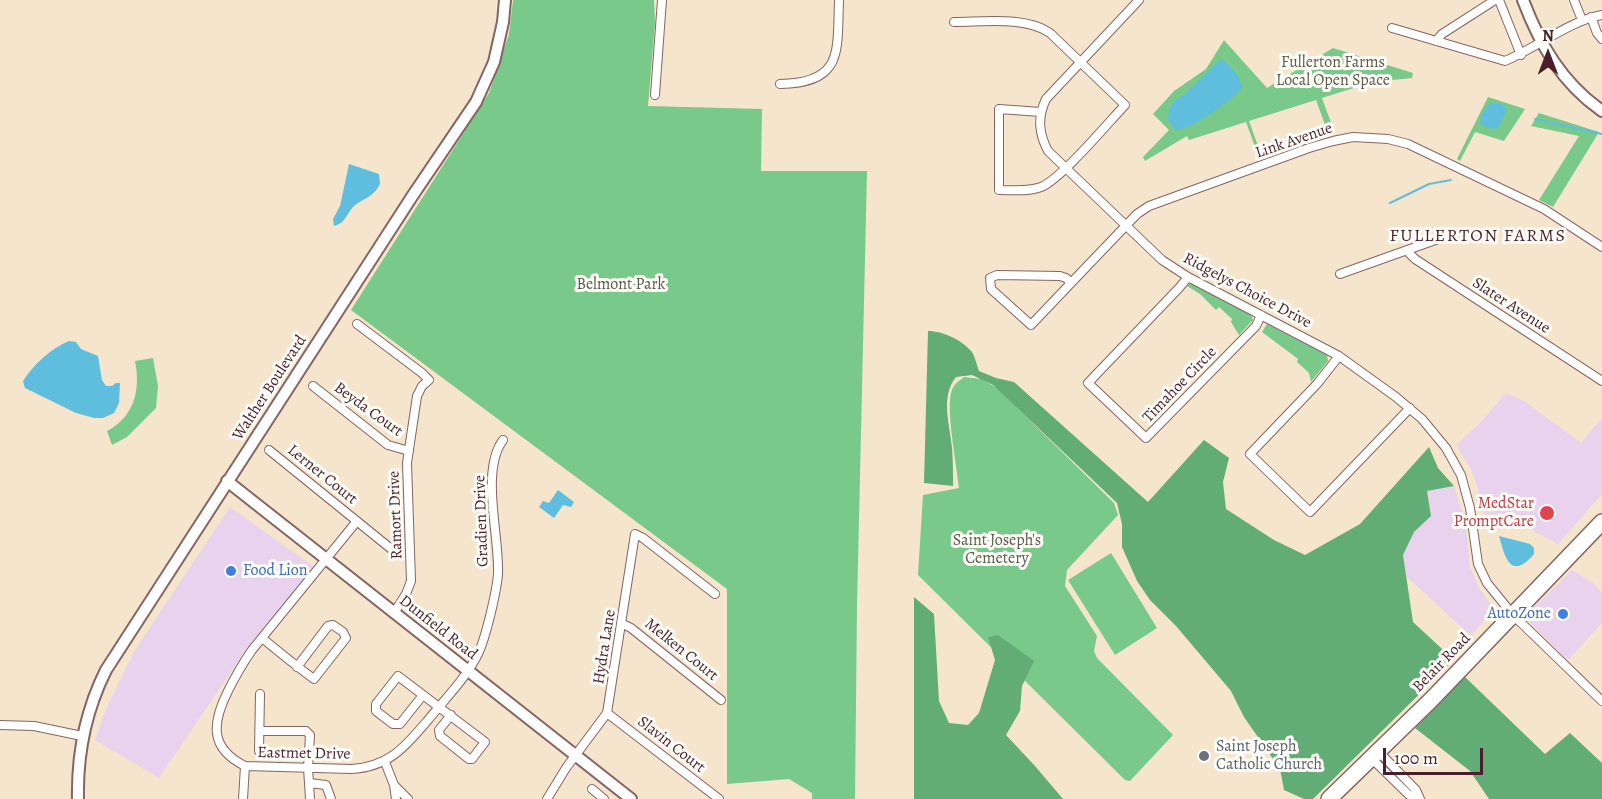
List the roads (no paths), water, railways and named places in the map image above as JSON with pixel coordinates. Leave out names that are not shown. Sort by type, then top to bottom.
[{"type":"highway","name":"Belair Road","points":[[1329,799],[1513,615],[1602,522]]},
{"type":"main road","name":"Walther Boulevard","points":[[78,799],[78,770],[82,736],[93,700],[106,670],[476,102],[494,62],[503,22],[505,0]]},
{"type":"main road","points":[[1523,0],[1540,42],[1569,82],[1602,111]]},
{"type":"main road","name":"Dunfield Road","points":[[227,481],[576,754],[630,799]]},
{"type":"street","points":[[655,96],[662,0]]},
{"type":"street","points":[[780,84],[808,82],[821,75],[829,67],[838,47],[839,0]]},
{"type":"street","points":[[1436,41],[1442,34],[1497,0],[1521,55]]},
{"type":"street","points":[[1574,0],[1582,20]]},
{"type":"street","points":[[954,22],[1039,25],[1050,33],[1080,61],[1125,105],[1046,185],[1023,190],[999,190],[999,109],[1041,112],[1049,95],[1080,61],[1134,2]]},
{"type":"street","points":[[1392,27],[1505,61],[1521,55],[1540,42],[1582,20],[1602,15]]},
{"type":"street","points":[[1591,17],[1602,39]]},
{"type":"street","name":"Ridgelys Choice Drive","points":[[1041,112],[1040,129],[1048,151],[1151,251],[1188,277],[1339,356],[1410,408],[1436,435],[1454,461],[1466,491],[1480,570],[1491,589],[1513,615],[1602,702]]},
{"type":"street","name":"Link Avenue","points":[[1071,283],[1060,276],[997,275],[989,281],[991,289],[1031,325],[1071,283],[1125,226],[1149,206],[1309,148],[1343,139],[1367,137],[1395,140],[1426,151],[1544,209],[1602,248]]},
{"type":"street","points":[[1340,274],[1441,238]]},
{"type":"street","name":"Slater Avenue","points":[[1407,251],[1415,259],[1602,381]]},
{"type":"street","name":"Timahoe Circle","points":[[1188,277],[1088,383],[1146,438],[1248,334],[1261,315]]},
{"type":"street","name":"Ramort Drive","points":[[357,324],[429,380],[419,391],[416,399],[406,477],[411,581],[394,613]]},
{"type":"street","points":[[1339,356],[1317,384],[1250,454],[1310,512],[1410,408]]},
{"type":"street","name":"Beyda Court","points":[[313,386],[388,445],[409,451]]},
{"type":"street","name":"Gradien Drive","points":[[468,670],[479,653],[497,580],[492,480],[495,455],[502,440]]},
{"type":"street","name":"Lerner Court","points":[[269,450],[395,552]]},
{"type":"street","name":"Lerner Court","points":[[327,559],[357,521]]},
{"type":"street","name":"Hydra Lane","points":[[547,799],[576,754],[607,713],[623,624],[635,534],[715,594]]},
{"type":"street","name":"Eastmet Drive","points":[[327,559],[239,669],[219,708],[216,721],[217,735],[226,752],[237,762],[246,766],[357,769],[385,762],[409,742],[468,670]]},
{"type":"street","name":"Melken Court","points":[[623,624],[721,700]]},
{"type":"street","points":[[262,638],[297,667],[314,679],[346,638],[343,632],[333,625],[328,626],[297,667]]},
{"type":"street","points":[[423,695],[400,724],[393,724],[376,711],[376,704],[398,676],[451,715],[485,742],[472,759],[440,736],[439,730],[451,715]]},
{"type":"street","points":[[260,694],[259,751],[263,753],[309,753]]},
{"type":"street","name":"Slavin Court","points":[[607,713],[719,799]]},
{"type":"street","points":[[0,725],[34,726],[82,736]]},
{"type":"street","points":[[260,731],[306,731],[310,735],[308,768],[310,799]]},
{"type":"street","points":[[1375,754],[1409,795],[1419,798]]},
{"type":"street","points":[[385,762],[394,785],[396,799]]},
{"type":"street","points":[[243,799],[246,766]]},
{"type":"street","points":[[309,783],[326,785],[331,799]]},
{"type":"street","points":[[394,785],[408,799]]},
{"type":"street","points":[[592,789],[604,799]]},
{"type":"water","points":[[1221,59],[1236,74],[1242,86],[1241,89],[1210,114],[1190,126],[1175,130],[1168,119],[1169,110],[1175,100],[1184,95]]},
{"type":"water","points":[[1490,103],[1502,104],[1507,109],[1498,128],[1489,128],[1480,123],[1482,114]]},
{"type":"water","points":[[349,164],[379,174],[380,184],[372,195],[354,206],[341,223],[334,226],[333,219],[340,206]]},
{"type":"water","points":[[69,341],[76,342],[81,349],[98,356],[102,380],[106,386],[120,383],[119,403],[114,413],[103,418],[94,418],[76,413],[25,388],[23,381],[37,363],[55,348]]},
{"type":"water","points":[[558,490],[574,502],[571,507],[563,505],[554,518],[539,507],[543,501],[549,503]]},
{"type":"water","points":[[1499,536],[1530,544],[1534,548],[1534,554],[1520,566],[1514,566],[1504,552]]},
{"type":"waterway","points":[[1535,119],[1602,134]]},
{"type":"waterway","points":[[1390,203],[1429,184],[1451,180]]},
{"type":"place","name":"MedStar PromptCare","points":[[1547,513]]},
{"type":"place","name":"Food Lion","points":[[231,571]]},
{"type":"place","name":"AutoZone","points":[[1563,614]]},
{"type":"place","name":"Saint Joseph Catholic Church","points":[[1204,756]]},
{"type":"district","name":"FULLERTON FARMS","points":[[1478,237]]},
{"type":"park label","name":"Fullerton Farms Local Open Space","points":[[1333,72]]},
{"type":"park label","name":"Belmont Park","points":[[621,285]]},
{"type":"park label","name":"Saint Joseph's Cemetery","points":[[997,550]]}]
